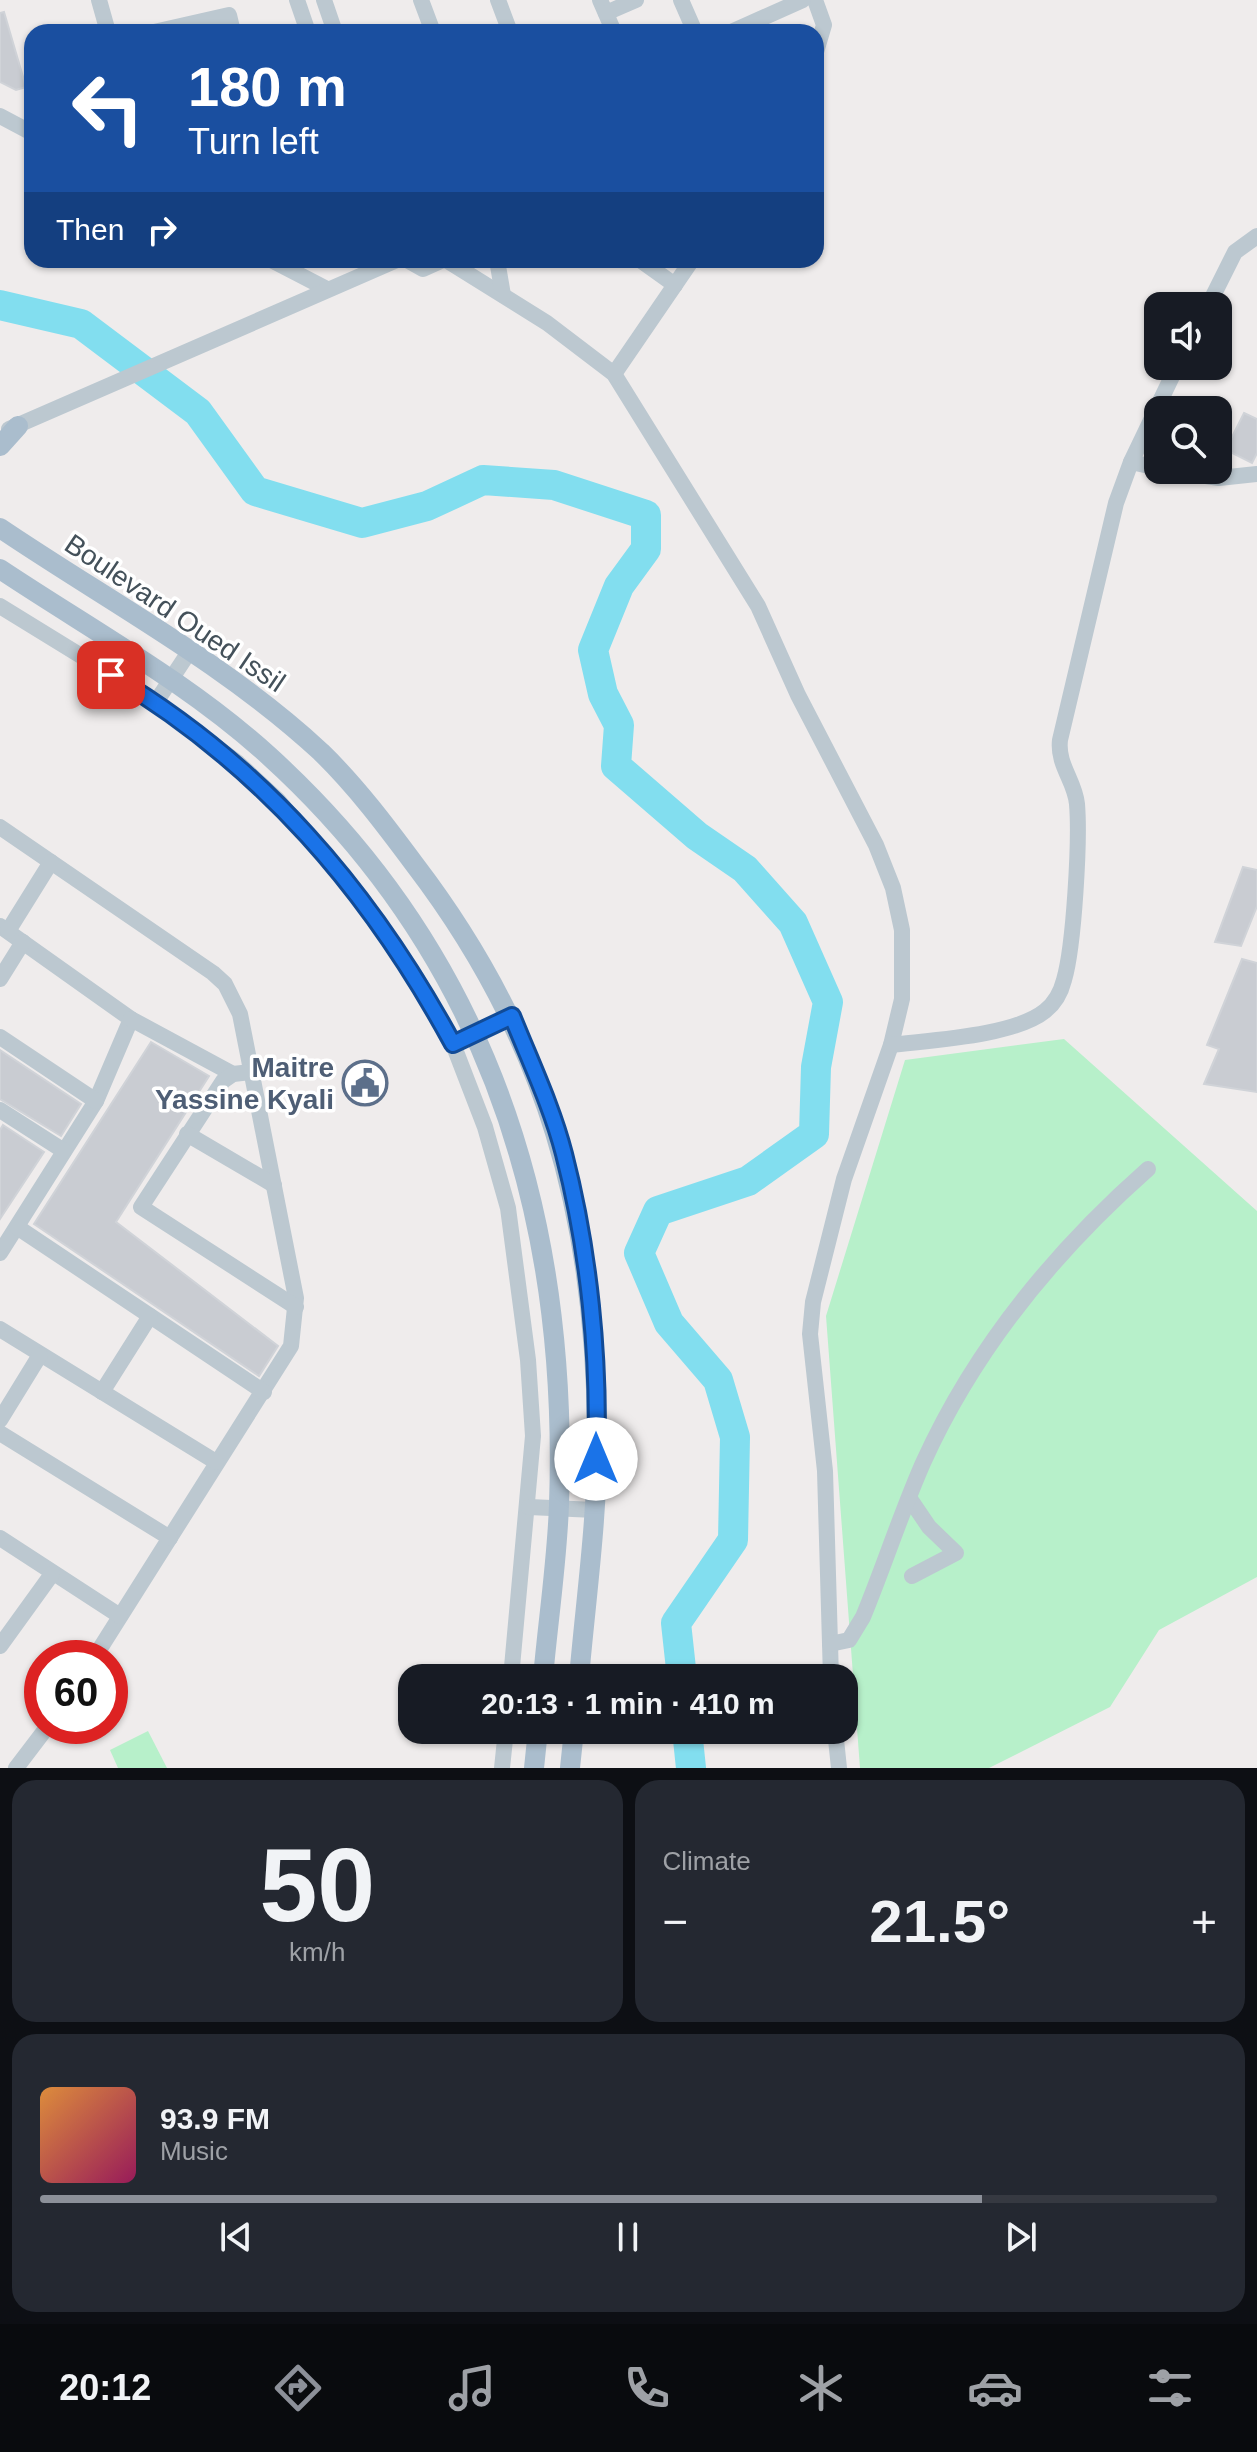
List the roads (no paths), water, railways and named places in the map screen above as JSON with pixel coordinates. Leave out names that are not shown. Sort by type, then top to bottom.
[{"type":"main road","points":[[0,446],[9,429]]},
{"type":"main road","name":"Boulevard Oued Issil","points":[[3,526],[235,681],[322,753],[375,812],[448,907],[512,1016],[564,1153],[580,1235],[592,1332],[597,1433],[595,1510],[580,1664]]},
{"type":"main road","points":[[0,569],[169,680],[268,755],[321,806],[409,917],[475,1032],[512,1126],[540,1234],[560,1406],[559,1507],[544,1664]]},
{"type":"main road","points":[[534,1768],[537,1744]]},
{"type":"main road","points":[[570,1768],[573,1744]]},
{"type":"street","points":[[99,0],[106,24]]},
{"type":"street","points":[[297,0],[305,24]]},
{"type":"street","points":[[324,0],[332,24]]},
{"type":"street","points":[[421,0],[430,24]]},
{"type":"street","points":[[500,0],[508,24]]},
{"type":"street","points":[[607,21],[636,0]]},
{"type":"street","points":[[681,0],[692,24]]},
{"type":"street","points":[[749,24],[803,0]]},
{"type":"street","points":[[815,0],[824,24]]},
{"type":"street","points":[[188,24],[227,8]]},
{"type":"street","points":[[0,116],[24,129]]},
{"type":"street","points":[[1215,292],[1235,252],[1257,236]]},
{"type":"street","points":[[297,268],[327,289]]},
{"type":"street","points":[[9,429],[378,268]]},
{"type":"street","points":[[457,268],[503,295],[614,374],[758,606],[798,695],[876,845],[893,888],[903,942],[902,999],[891,1045],[844,1179],[813,1302],[810,1334],[825,1471],[831,1664]]},
{"type":"street","points":[[498,268],[503,295]]},
{"type":"street","points":[[651,268],[675,285]]},
{"type":"street","points":[[614,374],[687,268]]},
{"type":"street","points":[[891,1045],[984,1033],[1024,1021],[1044,1012],[1060,990],[1067,965],[1077,804],[1060,759],[1060,740],[1089,631],[1103,548],[1131,462],[1170,380]]},
{"type":"street","points":[[1131,462],[1144,465]]},
{"type":"street","points":[[1232,477],[1257,474]]},
{"type":"street","points":[[0,606],[156,702],[238,763],[278,800],[364,904],[418,980],[453,1044],[485,1127],[515,1243],[533,1436],[512,1664]]},
{"type":"street","points":[[156,702],[189,652]]},
{"type":"street","points":[[0,827],[225,984],[240,1014],[296,1307],[291,1346],[105,1640]]},
{"type":"street","points":[[51,862],[4,929],[131,1019],[233,1074]]},
{"type":"street","points":[[0,979],[23,942]]},
{"type":"street","points":[[453,1044],[512,1016]]},
{"type":"street","points":[[0,1253],[96,1101],[131,1019]]},
{"type":"street","points":[[0,1037],[96,1101]]},
{"type":"street","points":[[251,1072],[233,1074],[223,1081],[141,1207],[296,1307]]},
{"type":"street","points":[[0,1110],[64,1151]]},
{"type":"street","points":[[187,1134],[274,1185]]},
{"type":"street","points":[[830,1644],[843,1642],[855,1632],[937,1434],[992,1340],[1049,1267],[1148,1169]]},
{"type":"street","points":[[17,1227],[264,1392]]},
{"type":"street","points":[[102,1392],[150,1316]]},
{"type":"street","points":[[0,1329],[216,1462]]},
{"type":"street","points":[[0,1420],[40,1355]]},
{"type":"street","points":[[0,1433],[170,1538]]},
{"type":"street","points":[[910,1499],[929,1527],[956,1551],[954,1556],[925,1566],[912,1576]]},
{"type":"street","points":[[529,1507],[595,1510]]},
{"type":"street","points":[[0,1538],[120,1616]]},
{"type":"street","points":[[0,1646],[52,1574]]},
{"type":"street","points":[[16,1768],[34,1744]]},
{"type":"street","points":[[502,1768],[505,1744]]},
{"type":"street","points":[[836,1744],[839,1768]]},
{"type":"waterway","points":[[0,305],[81,324],[198,412],[255,491],[362,523],[427,506],[483,480],[554,485],[646,515],[646,549],[619,586],[593,650],[603,694],[619,725],[616,766],[697,836],[745,869],[793,923],[828,1002],[816,1067],[814,1134],[748,1181],[658,1211],[639,1253],[669,1323],[718,1380],[735,1437],[733,1540],[676,1623],[680,1664]]},
{"type":"waterway","points":[[688,1744],[691,1768]]},
{"type":"place","name":"Maitre Yassine Kyali","points":[[365,1083]]}]
